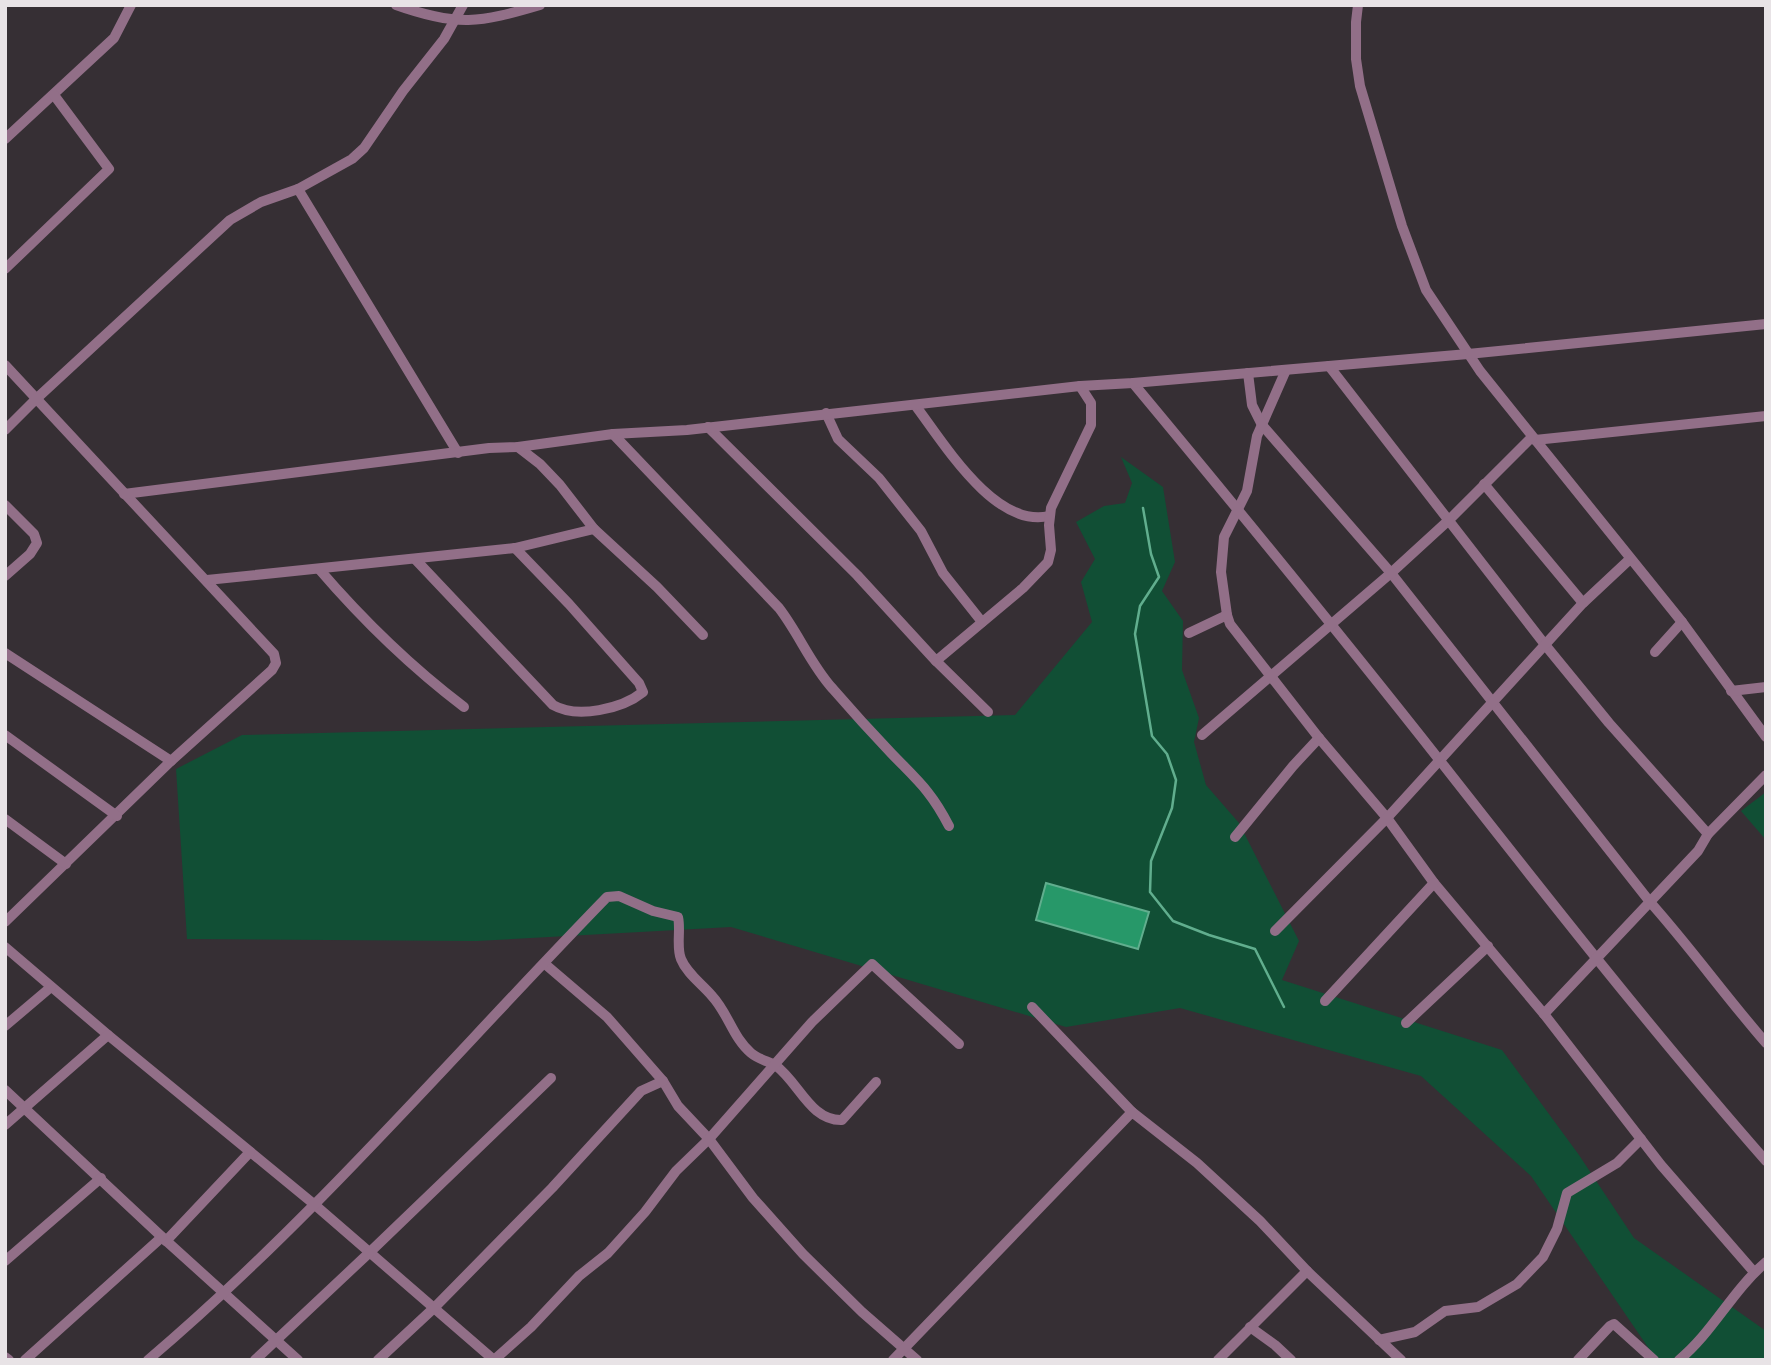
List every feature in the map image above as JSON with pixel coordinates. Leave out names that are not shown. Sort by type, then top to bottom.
[{"type":"street","points":[[5,139],[114,38],[131,5]]},
{"type":"street","points":[[396,5],[454,21],[485,20],[540,5]]},
{"type":"street","points":[[5,430],[230,220],[261,202],[298,189],[336,170],[363,148],[443,39],[463,5]]},
{"type":"street","points":[[1358,5],[1356,59],[1360,86],[1415,266],[1440,314],[1468,355],[1533,438],[1682,622],[1766,737]]},
{"type":"street","points":[[5,269],[109,169],[54,95]]},
{"type":"street","points":[[298,189],[458,453]]},
{"type":"street","points":[[124,494],[613,434],[708,427],[1080,386],[1468,355],[1766,324]]},
{"type":"street","points":[[5,365],[35,400],[207,580],[274,654],[276,663],[272,670],[171,761],[5,922]]},
{"type":"street","points":[[1329,366],[1546,646],[1609,723],[1708,834]]},
{"type":"street","points":[[1286,370],[1254,445],[1250,482],[1239,510],[1227,528],[1222,552],[1221,572],[1227,615],[1236,633],[1387,818],[1434,883],[1544,1013],[1640,1139],[1754,1272]]},
{"type":"street","points":[[1248,373],[1252,405],[1262,425],[1391,573],[1491,703],[1766,1043]]},
{"type":"street","points":[[1133,383],[1239,510],[1518,863],[1706,1093],[1766,1161]]},
{"type":"street","points":[[936,661],[1023,588],[1048,562],[1051,550],[1049,516],[1058,491],[1091,425],[1091,403],[1080,386]]},
{"type":"street","points":[[915,405],[991,498],[1026,517],[1049,516]]},
{"type":"street","points":[[826,413],[838,439],[878,478],[914,521],[943,573],[982,622]]},
{"type":"street","points":[[1202,735],[1391,573],[1533,438],[1766,416]]},
{"type":"street","points":[[708,427],[857,575],[936,661],[988,712]]},
{"type":"street","points":[[613,434],[779,608],[831,687],[924,785],[949,826]]},
{"type":"street","points":[[517,447],[540,464],[594,529],[703,635]]},
{"type":"street","points":[[1484,484],[1583,603]]},
{"type":"street","points":[[5,505],[34,534],[37,543],[30,554],[5,576]]},
{"type":"street","points":[[207,580],[514,548],[594,529]]},
{"type":"street","points":[[415,559],[553,705],[562,710],[594,710],[626,702],[643,692],[639,683],[569,604],[514,548]]},
{"type":"street","points":[[1275,931],[1387,818],[1583,603],[1630,559]]},
{"type":"street","points":[[319,569],[388,642],[464,707]]},
{"type":"street","points":[[1189,633],[1227,615]]},
{"type":"street","points":[[1655,652],[1682,622]]},
{"type":"street","points":[[5,653],[171,761]]},
{"type":"street","points":[[1731,691],[1766,687]]},
{"type":"street","points":[[5,735],[117,816]]},
{"type":"street","points":[[1234,837],[1319,738]]},
{"type":"street","points":[[1544,1013],[1698,851],[1708,834],[1766,775]]},
{"type":"street","points":[[5,819],[66,864]]},
{"type":"street","points":[[1325,1001],[1434,883]]},
{"type":"street","points":[[148,1360],[315,1205],[607,897],[619,896],[653,911],[678,917],[680,957],[687,969],[713,996],[740,1041],[752,1054],[775,1066],[794,1084],[805,1100],[831,1121],[842,1120],[876,1082]]},
{"type":"street","points":[[1406,1023],[1488,946]]},
{"type":"street","points":[[5,947],[315,1205],[435,1307],[489,1358],[531,1327],[579,1276],[608,1253],[645,1212],[676,1171],[709,1139],[813,1022],[872,964],[960,1045]]},
{"type":"street","points":[[545,964],[607,1017],[663,1081],[678,1106],[709,1139],[753,1198],[803,1254],[862,1312],[917,1360]]},
{"type":"street","points":[[5,1026],[51,987]]},
{"type":"street","points":[[1032,1007],[1132,1112],[1197,1163],[1260,1221],[1307,1271],[1401,1360]]},
{"type":"street","points":[[5,1125],[108,1035]]},
{"type":"street","points":[[255,1360],[551,1078]]},
{"type":"street","points":[[378,1360],[435,1307],[575,1164],[641,1091],[663,1081]]},
{"type":"street","points":[[5,1090],[298,1360]]},
{"type":"street","points":[[893,1360],[1132,1112]]},
{"type":"street","points":[[1379,1340],[1415,1332],[1445,1311],[1478,1307],[1517,1284],[1543,1257],[1557,1229],[1567,1194],[1617,1164],[1640,1139]]},
{"type":"street","points":[[25,1360],[164,1239],[250,1152]]},
{"type":"street","points":[[5,1261],[101,1178]]},
{"type":"street","points":[[1679,1360],[1709,1329],[1754,1272],[1766,1262]]},
{"type":"street","points":[[1217,1360],[1307,1271]]},
{"type":"street","points":[[1578,1360],[1615,1324],[1654,1360]]},
{"type":"street","points":[[1250,1327],[1291,1360]]},
{"type":"shaded area","points":[[1121,457],[1163,487],[1175,562],[1162,591],[1183,621],[1182,670],[1199,718],[1194,742],[1206,785],[1239,823],[1299,941],[1282,980],[1502,1050],[1579,1155],[1634,1238],[1766,1331],[1766,1360],[1656,1359],[1531,1176],[1421,1076],[1180,1008],[1066,1027],[731,927],[476,941],[187,939],[176,769],[242,735],[1015,715],[1092,622],[1081,582],[1095,559],[1076,522],[1104,506],[1125,503],[1132,483]]},
{"type":"shaded area","points":[[1766,792],[1766,840],[1741,811]]},
{"type":"shaded area","points":[[1046,883],[1149,912],[1138,949],[1036,920]]},
{"type":"waterway","points":[[1143,508],[1151,554],[1159,577],[1140,606],[1135,634],[1152,736],[1167,754],[1176,780],[1172,808],[1151,861],[1150,892],[1173,921],[1255,949],[1284,1007]]}]
